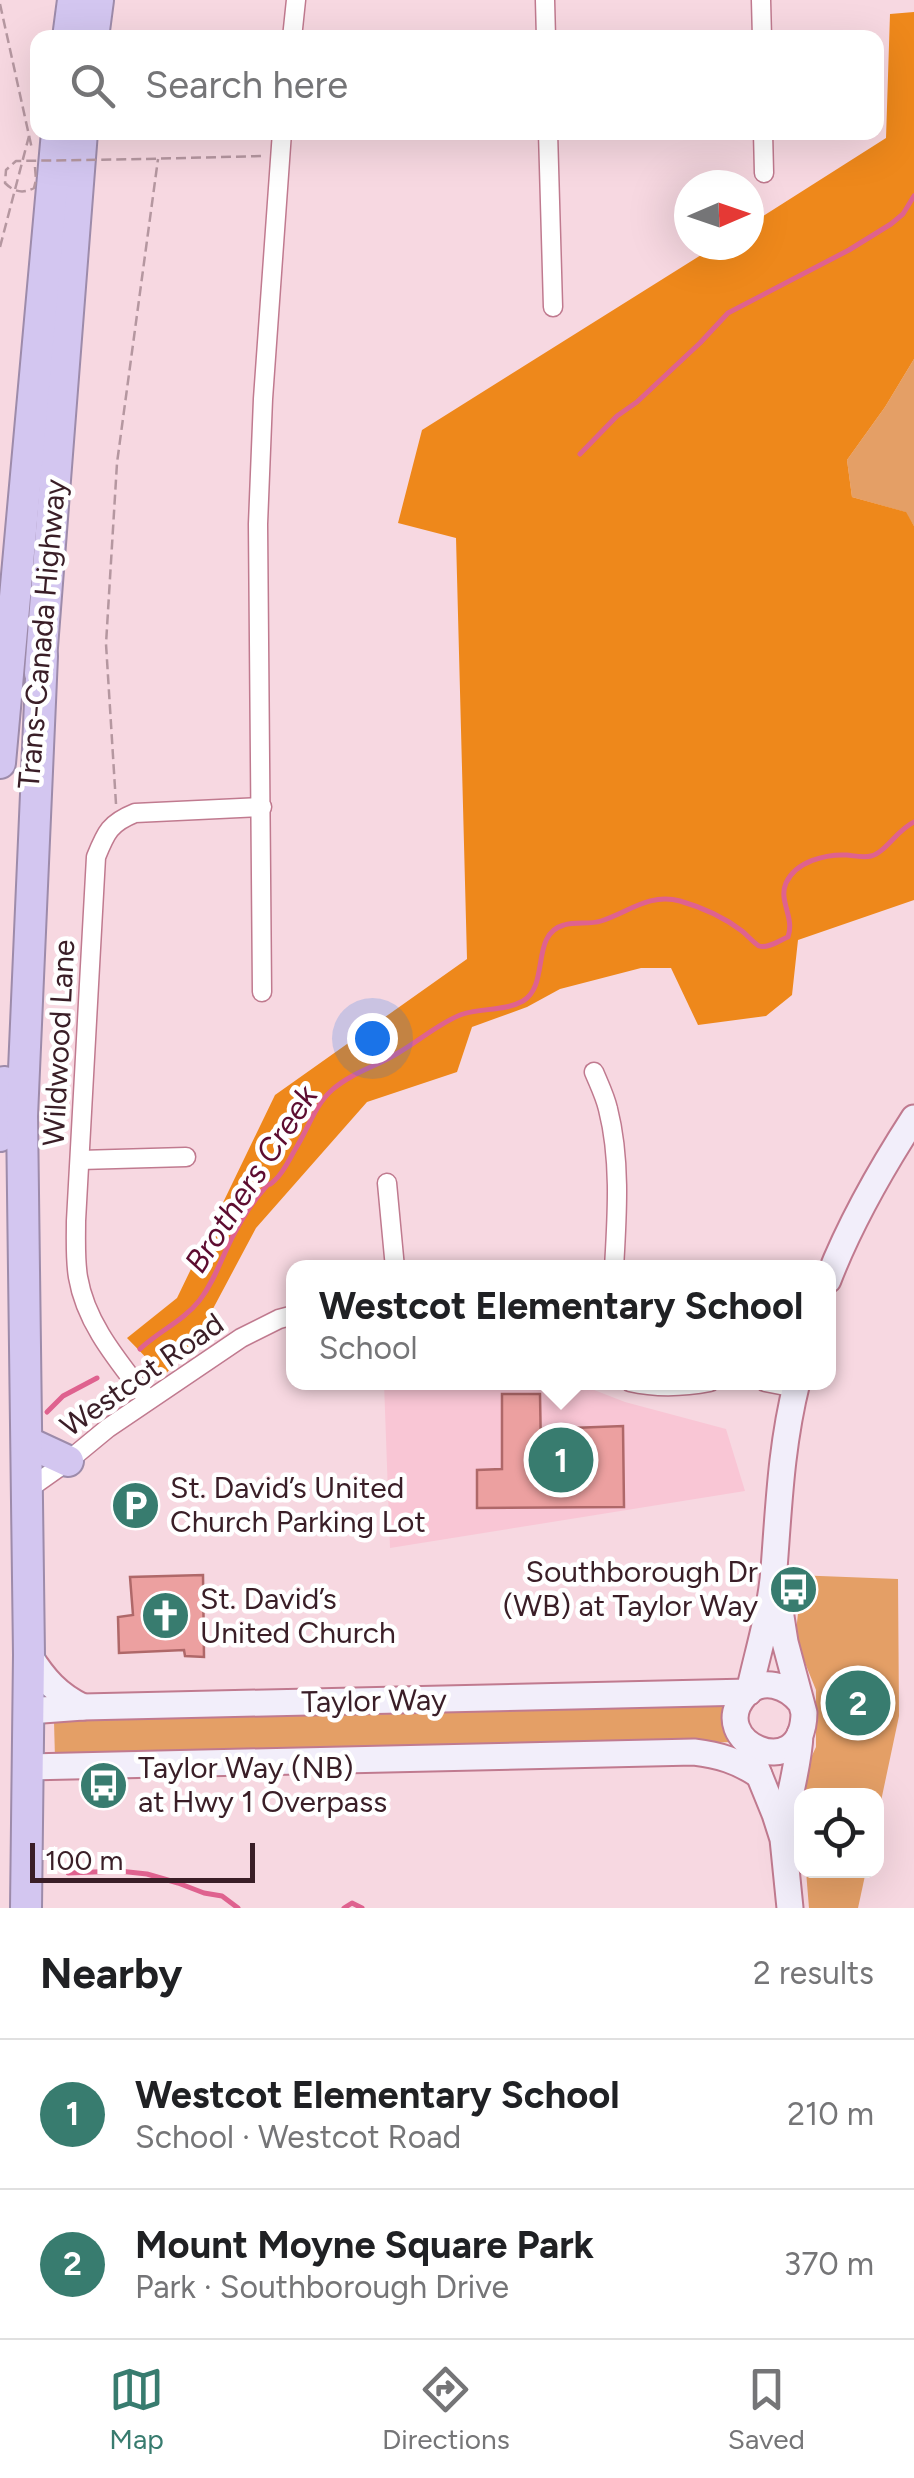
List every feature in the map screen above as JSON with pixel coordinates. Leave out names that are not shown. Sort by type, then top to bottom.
[{"type":"highway","points":[[69,30],[73,0]]},
{"type":"highway","points":[[94,30],[98,0]]},
{"type":"highway","name":"Trans-Canada Highway","points":[[0,763],[43,140]]},
{"type":"highway","name":"Trans-Canada Highway","points":[[0,1136],[81,140]]},
{"type":"highway","points":[[14,1713],[29,1655],[22,1116],[42,656]]},
{"type":"highway","points":[[26,1442],[68,1461]]},
{"type":"highway","points":[[26,1908],[14,1768],[11,1518],[27,1490]]},
{"type":"street","points":[[293,30],[296,0]]},
{"type":"street","points":[[545,0],[546,30]]},
{"type":"street","points":[[761,0],[762,30]]},
{"type":"street","points":[[262,992],[258,524],[281,140]]},
{"type":"street","points":[[548,140],[553,307]]},
{"type":"street","points":[[763,140],[764,170]]},
{"type":"street","points":[[117,820],[135,813],[262,807]]},
{"type":"street","name":"Wildwood Lane","points":[[117,820],[105,835],[96,857],[76,1221],[78,1277],[88,1313],[148,1400]]},
{"type":"street","points":[[594,1072],[608,1108],[616,1158],[615,1260]]},
{"type":"street","points":[[836,1261],[914,1118]]},
{"type":"street","points":[[80,1160],[186,1157]]},
{"type":"street","points":[[387,1183],[395,1260]]},
{"type":"street","name":"Westcot Road","points":[[27,1490],[148,1400],[241,1338],[286,1317]]},
{"type":"street","points":[[783,1839],[737,1720],[738,1708],[749,1692],[774,1572],[779,1484],[795,1390]]},
{"type":"street","points":[[749,1745],[774,1752],[794,1743],[804,1724],[774,1572]]},
{"type":"street","points":[[29,1655],[54,1690],[84,1707]]},
{"type":"street","points":[[749,1692],[773,1685],[794,1694],[800,1703]]},
{"type":"street","name":"Taylor Way","points":[[14,1713],[84,1707],[749,1692]]},
{"type":"street","points":[[790,1908],[783,1839],[800,1734]]},
{"type":"street","name":"Taylor Way","points":[[694,1752],[749,1745]]},
{"type":"street","name":"Taylor Way","points":[[14,1768],[694,1752],[717,1754],[759,1776]]},
{"type":"path","points":[[0,4],[30,95]]},
{"type":"path","points":[[0,248],[41,140]]},
{"type":"path","points":[[36,161],[34,188],[14,191],[5,183],[6,170],[16,161],[280,156]]},
{"type":"path","points":[[117,820],[107,626],[118,463],[158,159]]},
{"type":"shaded area","points":[[914,12],[914,359],[847,460],[852,497],[906,512],[914,526],[914,900],[798,940],[792,995],[766,1016],[698,1025],[671,968],[641,968],[560,989],[527,1007],[472,1027],[457,1072],[367,1102],[256,1228],[199,1335],[164,1376],[127,1338],[177,1298],[275,1095],[467,959],[456,538],[398,523],[422,430],[693,260],[764,260],[764,215],[886,138],[890,14]]},
{"type":"shaded area","points":[[914,359],[914,526],[905,512],[852,497],[847,460]]},
{"type":"shaded area","points":[[384,1390],[594,1390],[726,1429],[745,1491],[390,1548]]},
{"type":"shaded area","points":[[794,1575],[898,1579],[899,1716],[884,1788],[803,1788],[816,1747],[816,1690],[799,1648]]},
{"type":"shaded area","points":[[735,1698],[734,1742],[55,1759],[56,1717]]},
{"type":"shaded area","points":[[807,1878],[864,1878],[858,1908],[809,1908]]},
{"type":"building","points":[[502,1394],[540,1394],[541,1452],[573,1454],[572,1428],[623,1426],[624,1507],[477,1508],[477,1470],[502,1469]]},
{"type":"building","name":"St. David’s United Church","points":[[203,1575],[204,1657],[185,1656],[184,1650],[119,1653],[118,1617],[133,1615],[130,1577]]},
{"type":"waterway","points":[[580,454],[728,313],[891,224],[914,196]]},
{"type":"waterway","name":"Brothers Creek","points":[[140,1349],[199,1301],[244,1216],[281,1173],[326,1096],[347,1079],[455,1017],[523,1001],[536,984],[543,949],[554,930],[569,924],[601,921],[649,901],[669,899],[720,917],[759,946],[770,945],[788,937],[790,923],[784,890],[797,869],[830,856],[876,854],[914,822]]},
{"type":"waterway","name":"Brothers Creek","points":[[47,1412],[63,1396],[97,1378]]},
{"type":"waterway","points":[[68,1873],[147,1874],[222,1896],[238,1908]]},
{"type":"waterway","points":[[344,1908],[352,1903],[362,1908]]},
{"type":"place","name":"Westcot Elementary School","points":[[561,1460]]},
{"type":"place","name":"St. David’s United Church Parking Lot","points":[[135,1505]]},
{"type":"place","name":"Southborough Dr (WB) at Taylor Way","points":[[793,1589]]},
{"type":"place","name":"St. David’s United Church","points":[[165,1616]]},
{"type":"place","name":"Mount Moyne Square Park","points":[[858,1703]]},
{"type":"place","name":"Taylor Way (NB) at Hwy 1 Overpass","points":[[103,1785]]}]
